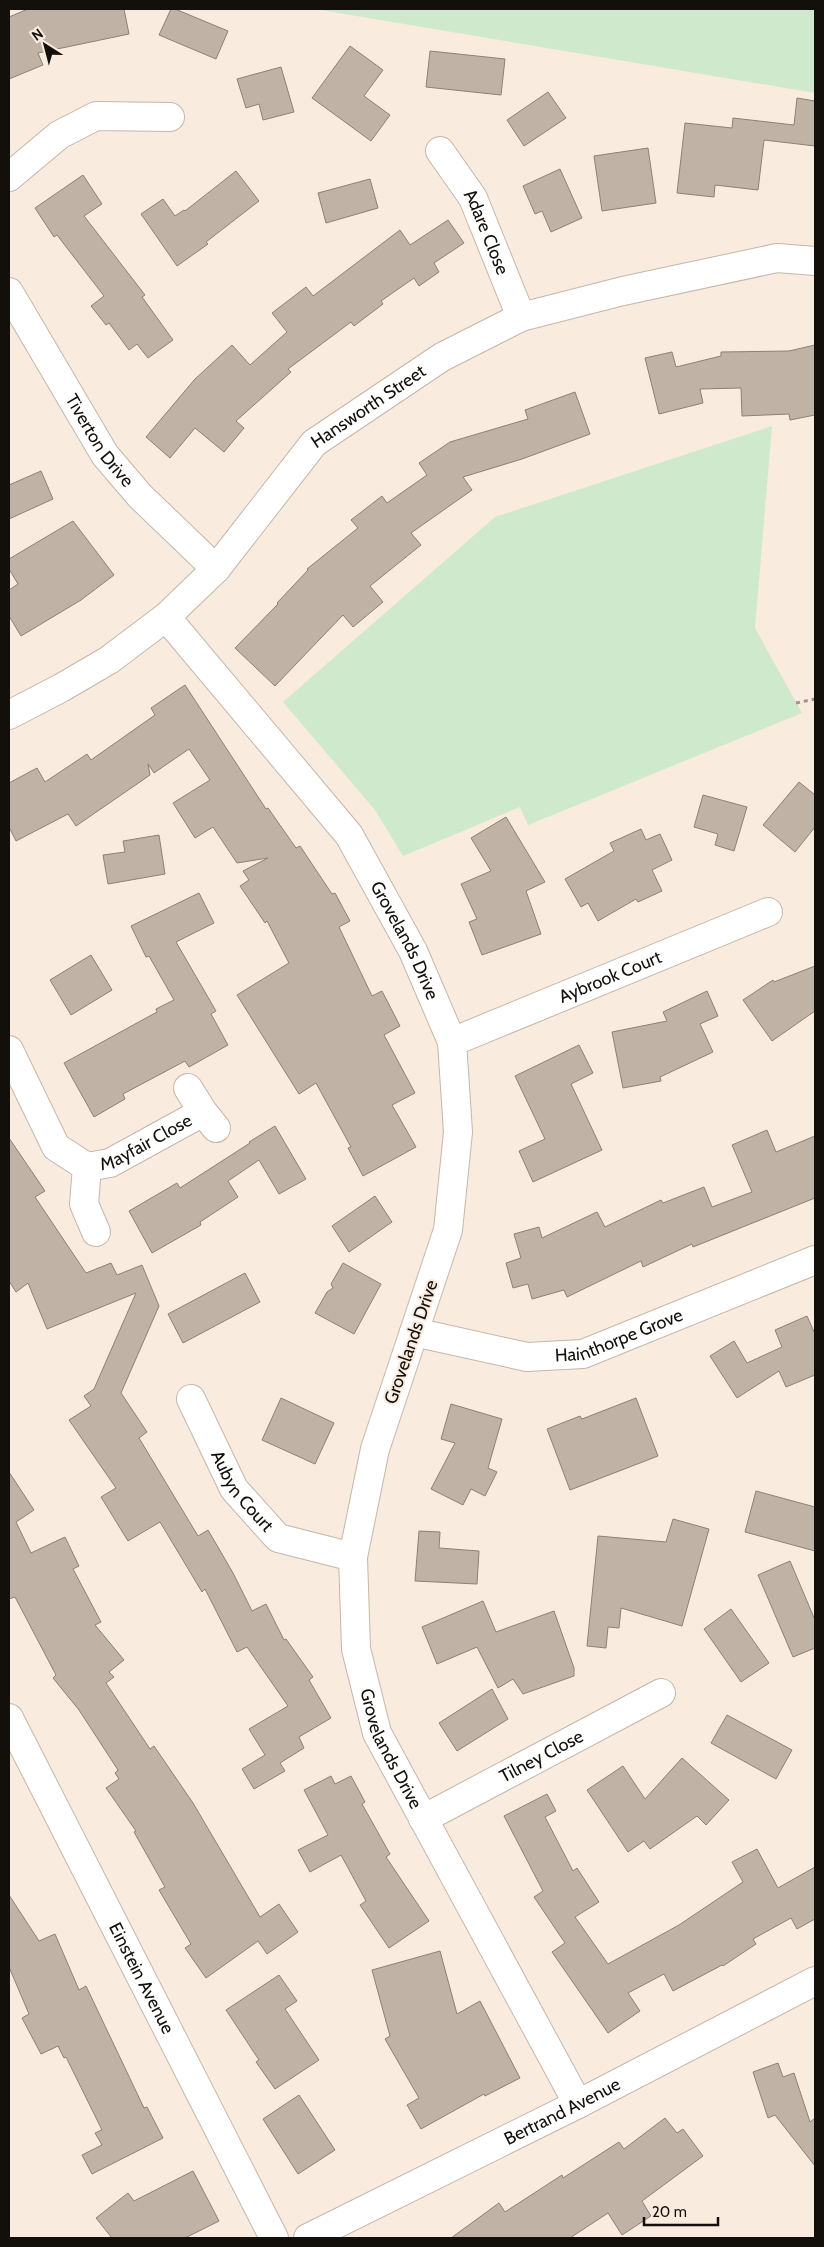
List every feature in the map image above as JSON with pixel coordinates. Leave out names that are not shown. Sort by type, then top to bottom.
[{"type":"street","points":[[9,177],[59,135],[96,116],[170,117]]},
{"type":"street","name":"Adare Close","points":[[440,152],[473,198],[521,317]]},
{"type":"street","name":"Hansworth Street","points":[[9,714],[61,688],[109,660],[166,617],[216,569],[314,444],[442,357],[521,317],[623,291],[777,258],[815,261]]},
{"type":"street","name":"Tiverton Drive","points":[[9,292],[105,455],[140,496],[216,569]]},
{"type":"street","name":"Grovelands Drive","points":[[166,617],[349,835],[413,951],[452,1042],[458,1132],[448,1230],[375,1449],[353,1557],[356,1649],[377,1733],[578,2104]]},
{"type":"street","name":"Aybrook Court","points":[[452,1042],[768,912]]},
{"type":"street","name":"Mayfair Close","points":[[9,1050],[56,1148],[87,1167],[110,1162],[209,1120],[188,1088]]},
{"type":"street","name":"Mayfair Close","points":[[87,1167],[84,1204],[96,1232]]},
{"type":"street","name":"Hainthorpe Grove","points":[[414,1332],[527,1357],[583,1354],[815,1260]]},
{"type":"street","name":"Aubyn Court","points":[[191,1399],[234,1489],[278,1538],[353,1557]]},
{"type":"street","name":"Tilney Close","points":[[422,1819],[660,1693]]},
{"type":"street","name":"Einstein Avenue","points":[[9,1718],[274,2238]]},
{"type":"street","name":"Bertrand Avenue","points":[[308,2238],[578,2104],[815,1981]]},
{"type":"path","points":[[796,703],[815,699]]},
{"type":"green space","points":[[315,9],[815,9],[815,93]]},
{"type":"green space","points":[[772,426],[755,628],[802,713],[528,825],[520,807],[403,856],[375,810],[283,702],[495,517]]},
{"type":"building","points":[[28,9],[124,9],[129,34],[38,53],[43,65],[9,79],[9,17]]},
{"type":"building","points":[[171,9],[228,31],[216,59],[159,35]]},
{"type":"building","points":[[350,46],[383,70],[364,96],[390,115],[371,141],[312,98]]},
{"type":"building","points":[[430,51],[505,59],[501,95],[426,87]]},
{"type":"building","points":[[281,67],[294,112],[263,120],[259,104],[246,108],[237,79]]},
{"type":"building","points":[[548,92],[566,118],[524,146],[507,120]]},
{"type":"building","points":[[797,98],[815,101],[815,146],[764,140],[758,190],[715,185],[714,197],[677,193],[685,123],[732,128],[733,118],[794,125]]},
{"type":"building","points":[[648,148],[656,203],[602,211],[594,156]]},
{"type":"building","points":[[560,169],[582,218],[551,232],[542,211],[535,214],[523,186]]},
{"type":"building","points":[[236,171],[259,201],[206,242],[208,244],[177,266],[141,214],[163,199],[175,216],[185,211]]},
{"type":"building","points":[[83,175],[102,204],[84,216],[145,295],[142,297],[173,340],[148,358],[137,344],[129,350],[109,323],[106,325],[91,306],[104,296],[57,235],[54,237],[35,208]]},
{"type":"building","points":[[370,179],[378,208],[326,223],[318,193]]},
{"type":"building","points":[[448,220],[464,243],[434,263],[439,272],[419,286],[414,278],[381,301],[383,304],[354,326],[351,322],[288,369],[291,372],[236,421],[244,428],[224,452],[195,428],[170,458],[146,437],[195,379],[232,345],[250,365],[287,332],[272,313],[306,287],[313,296],[400,230],[410,245]]},
{"type":"building","points":[[815,345],[815,415],[790,420],[789,414],[742,416],[741,388],[700,389],[703,403],[659,414],[645,358],[672,352],[676,367],[721,356],[721,352],[789,351]]},
{"type":"building","points":[[575,392],[590,434],[522,459],[463,477],[472,490],[411,533],[421,545],[370,586],[383,602],[353,627],[343,615],[275,686],[235,648],[278,604],[307,569],[358,528],[351,520],[382,496],[387,503],[427,475],[419,463],[450,442],[528,419],[525,410]]},
{"type":"building","points":[[41,471],[53,499],[9,519],[9,485]]},
{"type":"building","points":[[73,521],[114,575],[81,600],[21,636],[9,616],[9,590],[18,584],[9,569],[9,559]]},
{"type":"building","points":[[185,685],[266,809],[268,808],[296,848],[300,846],[332,894],[335,893],[350,921],[339,927],[372,996],[382,991],[400,1026],[384,1035],[415,1093],[392,1105],[416,1147],[363,1176],[348,1148],[351,1147],[316,1083],[299,1094],[237,995],[289,963],[267,921],[265,923],[240,886],[249,880],[243,871],[268,858],[237,863],[213,827],[195,838],[173,803],[210,780],[189,749],[154,773],[148,764],[150,775],[76,826],[68,814],[16,841],[9,827],[9,783],[37,768],[45,782],[87,754],[91,760],[155,715],[151,708]]},
{"type":"building","points":[[799,782],[815,795],[815,827],[795,852],[763,825]]},
{"type":"building","points":[[703,795],[747,807],[734,851],[715,845],[718,834],[694,827]]},
{"type":"building","points":[[506,817],[545,882],[526,891],[541,934],[482,955],[469,922],[477,919],[461,884],[491,871],[471,838]]},
{"type":"building","points":[[641,829],[646,840],[660,834],[672,860],[652,870],[662,891],[638,902],[636,899],[598,921],[588,903],[581,907],[565,879],[614,851],[610,843]]},
{"type":"building","points":[[159,835],[165,874],[108,884],[103,855],[125,852],[123,841]]},
{"type":"building","points":[[199,893],[214,923],[176,942],[216,1011],[211,1014],[228,1045],[189,1067],[185,1061],[123,1094],[125,1099],[94,1117],[64,1063],[157,1012],[156,1009],[174,1000],[149,956],[146,957],[131,926]]},
{"type":"building","points":[[91,955],[112,990],[71,1015],[50,980]]},
{"type":"building","points":[[815,966],[815,1011],[772,1041],[743,1000],[773,980],[774,982]]},
{"type":"building","points":[[707,991],[718,1016],[700,1024],[713,1052],[660,1077],[661,1081],[623,1088],[612,1032],[667,1021],[663,1012]]},
{"type":"building","points":[[579,1045],[593,1073],[571,1084],[602,1150],[533,1182],[519,1151],[545,1139],[515,1076]]},
{"type":"building","points":[[275,1126],[306,1179],[279,1194],[259,1160],[228,1181],[238,1197],[200,1222],[201,1225],[152,1253],[129,1211],[177,1183],[180,1188]]},
{"type":"building","points":[[767,1130],[776,1152],[815,1136],[815,1198],[693,1247],[692,1244],[643,1267],[641,1261],[567,1297],[564,1290],[532,1299],[528,1284],[513,1288],[506,1263],[521,1258],[514,1234],[539,1227],[542,1238],[597,1212],[605,1227],[661,1200],[663,1203],[704,1187],[712,1207],[752,1192],[732,1145]]},
{"type":"building","points":[[9,1138],[45,1191],[35,1197],[86,1273],[111,1263],[117,1275],[142,1265],[159,1306],[121,1393],[147,1432],[139,1438],[198,1536],[208,1530],[252,1611],[266,1604],[284,1640],[286,1639],[313,1677],[309,1680],[331,1718],[299,1737],[304,1748],[280,1763],[285,1771],[254,1789],[242,1769],[265,1755],[249,1729],[288,1706],[247,1647],[237,1652],[205,1589],[202,1592],[160,1522],[128,1541],[101,1497],[116,1488],[69,1420],[91,1406],[84,1396],[94,1389],[136,1293],[47,1329],[28,1283],[16,1292],[9,1281]]},
{"type":"building","points":[[375,1196],[392,1222],[349,1252],[332,1226]]},
{"type":"building","points":[[343,1263],[381,1284],[354,1334],[315,1313],[327,1292],[333,1288],[331,1284]]},
{"type":"building","points":[[245,1273],[260,1302],[183,1343],[168,1314]]},
{"type":"building","points":[[807,1316],[815,1334],[815,1375],[786,1387],[779,1371],[737,1398],[710,1356],[734,1341],[747,1363],[782,1347],[775,1330]]},
{"type":"building","points":[[281,1398],[334,1423],[315,1464],[262,1440]]},
{"type":"building","points":[[636,1398],[658,1456],[570,1490],[547,1429],[580,1416],[582,1419]]},
{"type":"building","points":[[451,1404],[502,1419],[488,1468],[497,1472],[485,1496],[471,1489],[463,1505],[431,1489],[455,1443],[441,1439]]},
{"type":"building","points":[[9,1472],[34,1510],[16,1522],[31,1553],[65,1537],[79,1566],[73,1569],[101,1622],[95,1625],[124,1660],[109,1672],[114,1677],[106,1683],[150,1749],[154,1746],[193,1803],[260,1917],[279,1904],[298,1932],[267,1954],[258,1941],[206,1978],[185,1948],[191,1944],[159,1890],[165,1887],[134,1832],[136,1831],[106,1788],[119,1779],[115,1773],[118,1770],[79,1710],[53,1678],[56,1675],[15,1597],[9,1599]]},
{"type":"building","points":[[756,1491],[815,1507],[815,1551],[745,1532]]},
{"type":"building","points":[[673,1519],[709,1529],[682,1626],[621,1608],[619,1628],[608,1627],[606,1648],[587,1646],[598,1536],[666,1542]]},
{"type":"building","points":[[419,1531],[440,1532],[439,1548],[479,1551],[477,1584],[415,1581]]},
{"type":"building","points":[[790,1561],[815,1620],[815,1648],[793,1657],[758,1575]]},
{"type":"building","points":[[483,1601],[496,1632],[554,1611],[574,1668],[574,1676],[523,1694],[513,1679],[498,1688],[477,1647],[437,1664],[422,1627]]},
{"type":"building","points":[[731,1609],[769,1663],[741,1682],[704,1629]]},
{"type":"building","points":[[492,1689],[508,1719],[457,1751],[439,1723]]},
{"type":"building","points":[[727,1715],[792,1750],[776,1779],[711,1743]]},
{"type":"building","points":[[682,1758],[729,1800],[706,1825],[697,1816],[650,1849],[644,1841],[628,1852],[587,1790],[623,1766],[645,1799]]},
{"type":"building","points":[[331,1776],[335,1784],[351,1776],[365,1802],[362,1804],[390,1854],[386,1857],[429,1921],[389,1948],[360,1905],[366,1901],[341,1855],[310,1872],[298,1850],[328,1835],[304,1790]]},
{"type":"building","points":[[547,1794],[556,1811],[545,1817],[573,1871],[577,1868],[599,1902],[575,1917],[608,1964],[679,1925],[743,1882],[732,1862],[757,1849],[778,1888],[815,1867],[815,1919],[797,1929],[791,1918],[753,1939],[756,1944],[723,1966],[673,1991],[664,1974],[628,1993],[640,2011],[608,2033],[552,1952],[565,1943],[534,1897],[543,1891],[504,1816]]},
{"type":"building","points":[[9,1895],[39,1941],[55,1934],[79,1990],[86,1986],[144,2108],[147,2107],[163,2138],[92,2174],[82,2155],[102,2145],[95,2133],[102,2130],[66,2057],[64,2058],[58,2046],[41,2054],[22,2018],[29,2014],[9,1967]]},
{"type":"building","points":[[440,1951],[457,2014],[480,2001],[520,2078],[485,2096],[484,2094],[421,2129],[407,2105],[419,2098],[385,2039],[390,2036],[372,1970]]},
{"type":"building","points":[[279,1975],[297,2001],[285,2009],[319,2060],[275,2089],[256,2062],[259,2060],[226,2010]]},
{"type":"building","points":[[778,2063],[783,2077],[794,2073],[810,2122],[815,2118],[815,2166],[775,2115],[768,2118],[753,2072]]},
{"type":"building","points":[[299,2095],[335,2150],[298,2174],[263,2119]]},
{"type":"building","points":[[665,2118],[677,2133],[683,2129],[703,2156],[642,2201],[651,2216],[622,2235],[608,2213],[570,2238],[451,2238],[499,2203],[505,2212],[562,2175],[563,2178],[619,2142],[624,2149]]},
{"type":"building","points":[[193,2171],[219,2221],[185,2238],[112,2238],[96,2218],[128,2193],[134,2201]]}]
